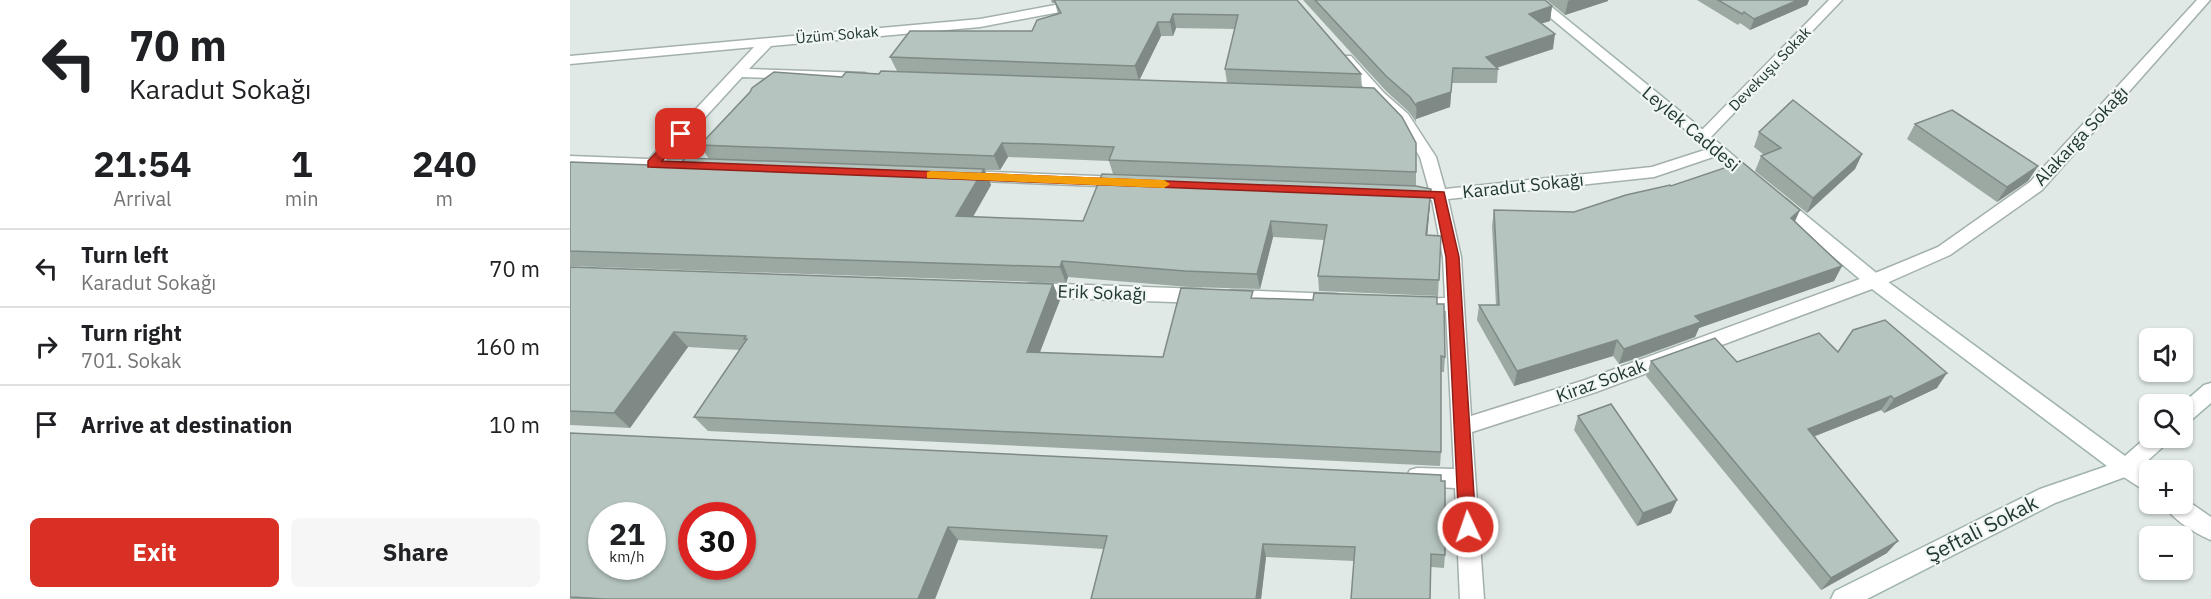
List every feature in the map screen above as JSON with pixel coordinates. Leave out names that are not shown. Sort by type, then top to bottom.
[{"type":"street","points":[[1034,0],[1041,12]]},
{"type":"street","name":"Üzüm Sokak","points":[[570,60],[980,23],[1102,0]]},
{"type":"street","name":"Leylek Caddesi","points":[[1535,0],[1874,280],[2139,477]]},
{"type":"street","name":"Devekuşu Sokak","points":[[1703,137],[1836,0]]},
{"type":"street","name":"Alakarga Sokağı","points":[[1874,280],[1944,251],[2036,186],[2204,0]]},
{"type":"street","points":[[653,164],[767,42]]},
{"type":"street","points":[[1332,44],[1379,96],[1403,117],[1428,157],[1439,195],[1452,257],[1472,599]]},
{"type":"street","points":[[738,73],[880,78]]},
{"type":"street","points":[[1355,96],[1379,96]]},
{"type":"street","name":"Karadut Sokağı","points":[[1392,193],[1439,195],[1654,172],[1717,151]]},
{"type":"street","points":[[570,161],[724,167]]},
{"type":"street","points":[[951,176],[1141,183]]},
{"type":"street","name":"Kiraz Sokak","points":[[1462,427],[1589,386],[1874,280]]},
{"type":"street","name":"Erik Sokağı","points":[[1012,290],[1359,302]]},
{"type":"street","points":[[1407,303],[1455,305]]},
{"type":"street","points":[[2193,407],[2211,391]]},
{"type":"street","points":[[2126,468],[2148,448]]},
{"type":"street","name":"Şeftali Sokak","points":[[1843,599],[2048,496],[2126,468]]},
{"type":"street","points":[[1393,476],[1465,479]]},
{"type":"street","points":[[2189,514],[2211,530]]},
{"type":"building","points":[[1054,0],[1297,0],[1361,74],[1225,69],[1238,15],[1173,14],[1170,22],[1158,22],[1135,66],[890,57],[910,31],[1032,31],[1037,20],[1061,13]]},
{"type":"building","points":[[1315,0],[1545,0],[1552,6],[1529,14],[1555,34],[1486,57],[1498,69],[1453,68],[1451,92],[1417,103],[1417,107],[1410,97],[1386,76]]},
{"type":"building","points":[[1718,0],[1798,0],[1754,19]]},
{"type":"building","points":[[881,71],[1374,88],[1402,117],[1416,143],[1416,172],[1109,160],[1114,147],[1043,144],[1002,143],[994,156],[700,145],[752,88],[774,72],[842,77],[846,72],[879,74]]},
{"type":"building","points":[[1793,100],[1862,154],[1813,198],[1761,156],[1781,148],[1759,132]]},
{"type":"building","points":[[1952,110],[2038,166],[2007,187],[1915,124]]},
{"type":"building","points":[[686,158],[984,169],[956,216],[1083,221],[1102,174],[1416,186],[1431,189],[1426,235],[1441,236],[1439,280],[1318,276],[1327,225],[1271,221],[1257,274],[1062,261],[1060,267],[570,251],[570,162],[677,166]]},
{"type":"building","points":[[1742,162],[1800,210],[1791,218],[1842,266],[1695,316],[1701,322],[1624,349],[1617,340],[1517,371],[1479,305],[1499,305],[1494,210],[1574,212],[1626,195],[1671,186]]},
{"type":"building","points":[[570,267],[1053,284],[1027,352],[1163,357],[1181,288],[1253,291],[1251,298],[1313,300],[1314,293],[1437,297],[1437,304],[1444,304],[1445,357],[1441,356],[1441,452],[694,417],[747,339],[744,339],[746,336],[674,332],[614,413],[570,411]]},
{"type":"building","points":[[1885,320],[1947,373],[1894,399],[1891,396],[1808,429],[1898,541],[1831,578],[1651,361],[1715,338],[1737,362],[1819,333],[1838,352],[1853,330]]},
{"type":"building","points":[[1611,404],[1677,500],[1643,513],[1578,416]]},
{"type":"building","points":[[570,433],[1441,475],[1441,481],[1445,481],[1445,555],[1431,554],[1430,599],[1351,599],[1355,547],[1263,544],[1256,599],[1091,599],[1107,536],[948,527],[918,599],[570,597]]},
{"type":"slow traffic","points":[[931,175],[1164,184]]},
{"type":"route","points":[[681,134],[653,164],[1439,195],[1452,257],[1468,527]]}]
